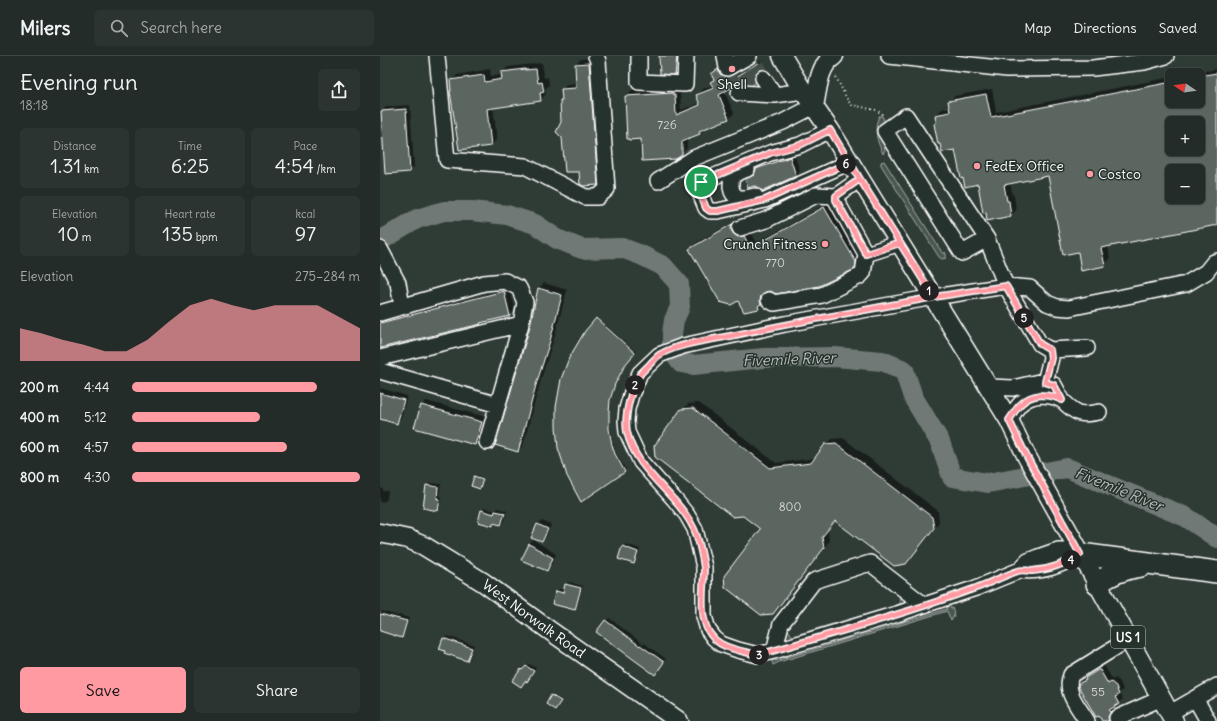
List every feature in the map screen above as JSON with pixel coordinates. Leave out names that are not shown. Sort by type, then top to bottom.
[{"type":"highway","points":[[1080,554],[1217,572]]},
{"type":"highway","points":[[1097,584],[1115,572],[1131,567],[1174,566]]},
{"type":"main road","name":"US 1","points":[[782,56],[803,91],[850,162],[1009,420],[1027,457],[1168,711]]},
{"type":"main road","points":[[814,106],[822,70],[828,61],[834,56]]},
{"type":"main road","name":"West Norwalk Road","points":[[380,534],[408,540],[424,546],[484,582],[549,630],[679,721]]},
{"type":"street","points":[[437,56],[447,160],[525,166],[585,197],[598,197],[607,189],[598,61],[596,56]]},
{"type":"street","points":[[639,56],[639,82],[685,84],[686,56]]},
{"type":"street","points":[[725,56],[727,68],[752,71],[775,95],[803,91]]},
{"type":"street","points":[[889,56],[937,58],[1007,69],[1044,63],[1144,62],[1166,56]]},
{"type":"street","points":[[740,93],[752,71]]},
{"type":"street","points":[[658,181],[694,158],[783,122],[814,106]]},
{"type":"street","points":[[987,239],[962,253],[885,131],[906,116],[987,239],[1006,286],[1040,344],[1050,350],[1087,348]]},
{"type":"street","points":[[830,130],[800,145],[770,153],[701,182],[698,188],[706,208],[710,211],[718,211],[765,200],[850,162]]},
{"type":"street","points":[[770,153],[764,163],[737,173],[733,177],[731,182],[731,190],[734,195],[746,199],[784,187],[797,186]]},
{"type":"street","points":[[740,228],[766,220],[816,196],[836,196],[860,179]]},
{"type":"street","points":[[769,300],[774,304],[822,295],[860,276],[863,273],[866,254],[836,200],[836,196]]},
{"type":"street","points":[[866,254],[900,243]]},
{"type":"street","points":[[382,253],[398,283],[402,307]]},
{"type":"street","points":[[1080,554],[1072,559],[1041,570],[1020,570],[976,588],[774,651],[758,655],[721,644],[708,630],[704,616],[704,567],[695,529],[687,515],[675,500],[641,462],[627,432],[627,409],[631,395],[640,374],[659,355],[683,346],[785,324],[934,297],[1006,286],[1030,288],[1047,303],[1057,307],[1069,308],[1186,284],[1206,272],[1214,262],[1217,261]]},
{"type":"street","points":[[380,313],[484,283],[505,281],[520,288],[525,302],[521,324],[487,442]]},
{"type":"street","points":[[380,358],[521,324]]},
{"type":"street","points":[[1045,382],[1051,358],[1050,350]]},
{"type":"street","points":[[380,371],[498,405]]},
{"type":"street","points":[[989,387],[1013,388],[1032,382],[1045,382],[1054,385],[1062,400],[1073,411],[1086,414],[1099,412]]},
{"type":"street","points":[[1009,420],[1021,404],[1034,396],[1052,395],[1062,400]]},
{"type":"street","points":[[774,651],[781,624],[814,581],[870,563],[924,605]]},
{"type":"street","points":[[1087,721],[1069,691],[1068,682],[1071,675],[1129,639]]},
{"type":"street","points":[[1117,718],[1168,711],[1217,686]]},
{"type":"street","points":[[1195,698],[1208,721]]},
{"type":"path","points":[[835,76],[848,101],[852,105],[876,110],[884,115]]},
{"type":"shaded area","points":[[879,116],[882,116],[884,120],[880,131],[885,150],[883,154],[876,135],[876,126]]},
{"type":"shaded area","points":[[884,161],[943,254],[945,252],[946,258],[942,259],[939,257],[881,165],[881,162]]},
{"type":"shaded area","points":[[899,595],[906,599],[904,605],[789,639],[785,636],[787,628],[792,636],[900,604]]},
{"type":"shaded area","points":[[946,606],[953,609],[954,616],[951,621],[947,611],[773,665],[772,661],[774,658],[775,661],[947,609]]},
{"type":"building","points":[[659,56],[677,56],[675,75],[660,74]]},
{"type":"building","points":[[589,63],[598,185],[583,186],[580,184],[579,172],[565,172],[562,138],[556,132],[561,122],[561,89],[576,88],[575,64]]},
{"type":"building","points":[[758,63],[762,69],[755,75],[755,83],[752,85],[737,84],[733,79]]},
{"type":"building","points":[[536,69],[538,83],[542,82],[544,92],[540,93],[541,101],[487,109],[491,146],[459,150],[450,91],[450,80],[484,75],[485,82],[502,79],[501,72]]},
{"type":"building","points":[[718,69],[720,74],[725,77],[732,87],[719,95],[729,119],[699,131],[700,134],[682,141],[682,155],[676,159],[642,161],[641,139],[627,139],[625,96],[673,93],[673,95],[675,95],[676,115],[700,105],[696,95],[714,88],[710,82],[714,80],[711,74]]},
{"type":"building","name":"Costco","points":[[1217,73],[1217,225],[1101,248],[1105,266],[1081,271],[1078,252],[1063,255],[1048,176],[1004,185],[1007,201],[1009,201],[1011,216],[987,221],[986,212],[983,213],[978,184],[965,187],[963,178],[961,179],[955,150],[942,152],[940,144],[938,144],[934,124],[936,123],[935,115],[950,112],[948,101],[986,94],[991,117],[1165,83],[1165,108],[1205,108],[1205,75]]},
{"type":"building","points":[[406,109],[410,172],[385,174],[381,111]]},
{"type":"building","points":[[790,157],[796,176],[762,191],[758,187],[754,186],[748,188],[745,179],[754,175],[756,169]]},
{"type":"building","points":[[824,207],[856,262],[855,269],[819,286],[776,294],[770,291],[765,292],[761,296],[761,304],[758,306],[759,309],[744,312],[738,301],[731,305],[720,302],[689,249],[732,224],[731,230],[734,234],[738,237],[744,236],[751,248]]},
{"type":"building","points":[[538,288],[562,295],[518,452],[495,445],[530,326]]},
{"type":"building","points":[[504,291],[510,316],[380,348],[380,323]]},
{"type":"building","points":[[596,318],[635,353],[625,365],[615,384],[610,400],[609,429],[612,445],[615,454],[625,472],[581,502],[567,476],[558,448],[556,407],[561,379],[569,358],[585,331]]},
{"type":"building","points":[[380,393],[404,400],[397,424],[380,419]]},
{"type":"building","points":[[421,405],[482,422],[475,445],[414,428]]},
{"type":"building","points":[[693,408],[770,468],[811,463],[825,444],[836,443],[932,517],[934,528],[906,564],[894,566],[835,521],[822,537],[824,548],[773,614],[761,615],[725,587],[724,576],[760,529],[743,516],[733,517],[655,457],[654,446],[681,409]]},
{"type":"building","points":[[474,476],[483,479],[480,489],[471,486]]},
{"type":"building","points":[[426,485],[438,487],[437,499],[440,499],[438,511],[423,508]]},
{"type":"building","points":[[481,510],[494,514],[495,511],[505,513],[501,525],[493,523],[493,526],[478,522]]},
{"type":"building","points":[[537,524],[548,529],[542,542],[531,538]]},
{"type":"building","points":[[529,544],[553,558],[547,571],[521,560]]},
{"type":"building","points":[[622,546],[638,552],[634,564],[618,559]]},
{"type":"building","points":[[565,584],[581,588],[575,610],[552,604],[556,591],[563,593]]},
{"type":"building","points":[[380,614],[407,621],[402,638],[380,631]]},
{"type":"building","points":[[605,620],[664,662],[655,675],[596,632]]},
{"type":"building","points":[[443,638],[472,648],[467,661],[444,653],[445,651],[439,649]]},
{"type":"building","points":[[526,666],[534,671],[527,682],[525,681],[521,687],[512,681],[521,669],[522,670]]},
{"type":"building","points":[[1100,670],[1108,684],[1111,682],[1116,686],[1119,695],[1115,697],[1119,704],[1109,710],[1111,712],[1108,717],[1109,721],[1102,721],[1099,716],[1096,717],[1078,686],[1078,684],[1086,680],[1085,678]]},
{"type":"building","points":[[551,695],[561,701],[555,710],[546,704]]},
{"type":"waterway","name":"Fivemile River","points":[[380,241],[417,219],[444,211],[472,211],[507,215],[535,224],[557,239],[582,249],[622,248],[641,255],[663,266],[679,284],[680,307],[674,320],[672,350],[681,363],[693,365],[763,358],[835,357],[882,361],[904,370],[913,397],[940,442],[952,477],[988,483],[1067,468],[1186,517],[1217,538]]},
{"type":"tunnel","points":[[756,65],[763,78]]},
{"type":"tunnel","points":[[727,68],[739,93]]},
{"type":"tunnel","points":[[745,72],[753,84]]},
{"type":"place","name":"Shell","points":[[732,69]]},
{"type":"place","name":"FedEx Office","points":[[977,166]]},
{"type":"place","name":"Costco","points":[[1090,174]]},
{"type":"place","name":"Crunch Fitness","points":[[825,244]]},
{"type":"route","points":[[701,182],[698,188],[706,208],[710,211],[718,211],[765,200],[850,162],[860,179],[836,196],[836,200],[866,254],[900,243],[934,297],[1006,286],[1040,344],[1050,350],[1051,358],[1045,382],[1054,385],[1062,400],[1052,395],[1034,396],[1021,404],[1009,420],[1027,457],[1080,554],[1058,565],[1041,570],[1020,570],[976,588],[896,614],[806,642],[758,655],[721,644],[714,638],[705,623],[703,592],[704,567],[695,529],[687,515],[675,500],[641,462],[627,432],[627,409],[640,374],[659,355],[683,346],[785,324],[934,297],[921,277],[900,243],[860,179],[850,162],[830,130],[800,145],[770,153],[701,182]]}]
